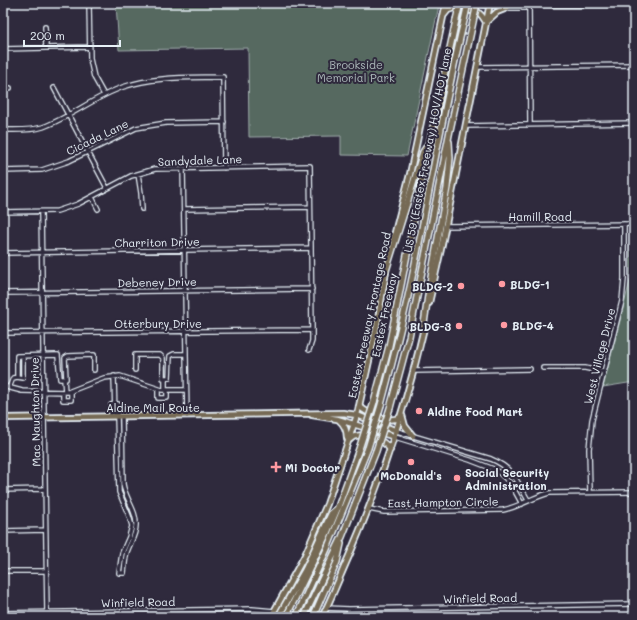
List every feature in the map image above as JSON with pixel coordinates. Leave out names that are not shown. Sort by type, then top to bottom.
[{"type":"highway","name":"Eastex Freeway","points":[[286,617],[338,507],[374,402],[389,346],[430,142],[460,3]]},
{"type":"highway","name":"US 59 (Eastex Freeway) HOV/HOT lane","points":[[296,617],[327,549],[368,448],[392,366],[411,283],[454,64],[469,3]]},
{"type":"highway","points":[[304,617],[342,537],[376,451],[390,408],[409,337],[476,3]]},
{"type":"highway","points":[[423,331],[447,188],[450,158],[449,135]]},
{"type":"highway","points":[[385,274],[423,152],[430,142]]},
{"type":"highway","points":[[278,617],[305,570],[331,514],[338,507]]},
{"type":"highway","points":[[312,617],[337,562],[342,537]]},
{"type":"main road","name":"Eastex Freeway Frontage Road","points":[[271,617],[305,555],[327,504],[357,415],[377,325],[385,274],[410,174],[446,3]]},
{"type":"main road","points":[[322,617],[369,509],[395,438],[414,371],[442,249],[445,226],[490,4],[469,3]]},
{"type":"main road","points":[[443,16],[448,10],[454,8],[478,12],[486,22]]},
{"type":"main road","points":[[486,22],[497,12],[507,8]]},
{"type":"main road","points":[[359,406],[364,410],[384,418],[396,420],[402,415]]},
{"type":"main road","name":"Aldine Mail Route","points":[[3,418],[331,413],[357,415],[397,431]]},
{"type":"main road","name":"Aldine Mail Route","points":[[303,414],[337,418],[395,438]]},
{"type":"main road","points":[[402,415],[405,426],[413,436]]},
{"type":"main road","points":[[337,418],[345,426],[347,432],[347,442]]},
{"type":"main road","points":[[347,442],[357,435],[366,436],[385,444],[390,450]]},
{"type":"street","points":[[89,3],[90,59],[94,77],[104,95]]},
{"type":"street","points":[[490,4],[507,8],[525,8],[528,4],[634,5]]},
{"type":"street","points":[[528,4],[530,124]]},
{"type":"street","points":[[4,26],[3,48],[89,47]]},
{"type":"street","points":[[45,27],[46,47]]},
{"type":"street","points":[[478,67],[634,65]]},
{"type":"street","points":[[3,130],[43,127],[104,95],[144,81],[156,79],[223,78],[224,168]]},
{"type":"street","points":[[3,88],[10,88]]},
{"type":"street","points":[[54,88],[107,188]]},
{"type":"street","name":"Cicada Lane","points":[[3,171],[42,170],[68,161],[136,128],[166,123],[224,122]]},
{"type":"street","points":[[466,126],[530,124],[634,124]]},
{"type":"street","name":"Sandydale Lane","points":[[3,212],[57,211],[78,204],[107,188],[138,174],[155,169],[183,168],[310,166],[310,207]]},
{"type":"street","points":[[183,168],[187,416]]},
{"type":"street","points":[[138,174],[142,193],[142,209]]},
{"type":"street","points":[[92,196],[98,209]]},
{"type":"street","points":[[184,209],[310,207],[312,330],[309,350]]},
{"type":"street","name":"Mac Naughton Drive","points":[[41,212],[46,612]]},
{"type":"street","name":"West Village Drive","points":[[590,492],[590,432],[603,372],[624,289],[624,224]]},
{"type":"street","name":"Hamill Road","points":[[445,226],[634,224]]},
{"type":"street","name":"Charriton Drive","points":[[3,253],[311,248]]},
{"type":"street","name":"Debeney Drive","points":[[3,293],[312,289]]},
{"type":"street","name":"Otterbury Drive","points":[[3,333],[312,330]]},
{"type":"street","points":[[135,370],[135,355],[159,354],[163,358],[169,358],[172,355],[186,354]]},
{"type":"street","points":[[9,388],[13,378],[17,377],[17,356],[58,355],[60,358],[65,358],[68,356],[94,355],[94,370]]},
{"type":"street","points":[[60,358],[60,380],[64,380]]},
{"type":"street","points":[[65,358],[66,380],[64,380],[63,400],[71,400],[71,391]]},
{"type":"street","points":[[158,389],[158,398],[167,398],[163,358]]},
{"type":"street","points":[[165,378],[169,378],[169,358]]},
{"type":"street","points":[[543,368],[585,368],[603,372]]},
{"type":"street","points":[[414,371],[530,369]]},
{"type":"street","points":[[3,386],[22,391],[64,392],[114,376],[122,377],[158,389],[186,390]]},
{"type":"street","points":[[114,376],[115,404],[118,405],[117,416],[118,485],[119,492],[132,526],[122,553],[119,573],[124,573],[126,558],[135,535],[136,526],[135,516],[124,492],[117,416],[111,405],[115,404]]},
{"type":"street","points":[[397,431],[501,463],[515,476],[528,500]]},
{"type":"street","points":[[395,438],[469,460],[496,470],[508,481],[522,504]]},
{"type":"street","points":[[426,447],[428,440]]},
{"type":"street","points":[[469,460],[471,453]]},
{"type":"street","points":[[508,481],[515,476]]},
{"type":"street","points":[[118,485],[123,484]]},
{"type":"street","points":[[3,490],[45,489]]},
{"type":"street","name":"East Hampton Circle","points":[[369,509],[384,512],[503,510],[513,508],[528,500],[549,493],[634,492]]},
{"type":"street","points":[[3,531],[46,530]]},
{"type":"street","points":[[3,571],[46,571]]},
{"type":"street","name":"Winfield Road","points":[[326,608],[349,609],[634,604]]},
{"type":"street","name":"Winfield Road","points":[[3,613],[252,609],[274,611]]},
{"type":"green space","name":"Brookside Memorial Park","points":[[116,3],[416,3],[439,5],[407,156],[341,155],[341,136],[249,137],[248,48],[119,50]]},
{"type":"green space","points":[[634,230],[634,382],[603,387],[631,277],[630,233]]},
{"type":"place","name":"BLDG-1","points":[[502,284]]},
{"type":"place","name":"BLDG-2","points":[[461,286]]},
{"type":"place","name":"BLDG-4","points":[[504,325]]},
{"type":"place","name":"BLDG-3","points":[[459,326]]},
{"type":"place","name":"Aldine Food Mart","points":[[419,411]]},
{"type":"place","name":"McDonald's","points":[[411,462]]},
{"type":"place","name":"Mi Doctor","points":[[276,467]]},
{"type":"place","name":"Social Security Administration","points":[[457,478]]}]
